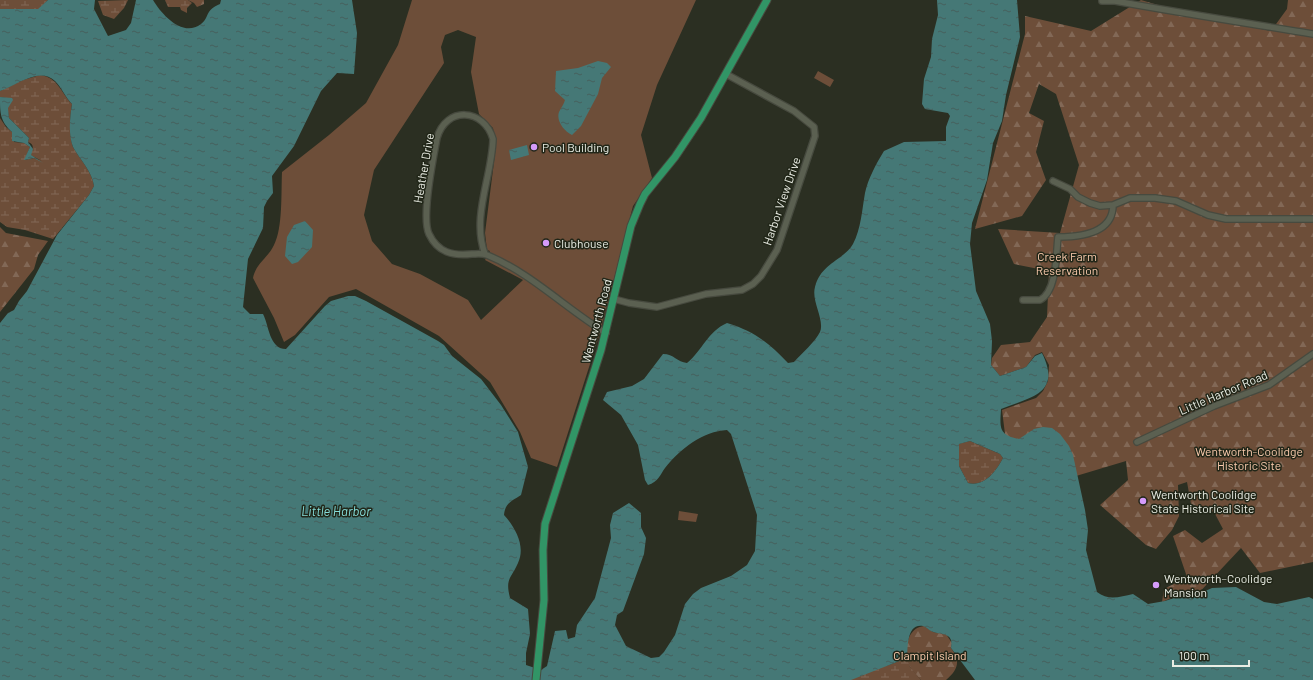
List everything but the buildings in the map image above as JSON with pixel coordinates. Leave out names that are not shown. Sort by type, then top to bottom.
[{"type":"main road","name":"Wentworth Road","points":[[536,680],[544,600],[543,550],[545,524],[606,333],[631,226],[645,194],[689,138],[767,0]]},
{"type":"street","points":[[1102,1],[1115,1],[1195,16],[1226,19],[1313,34]]},
{"type":"street","name":"Harbor View Drive","points":[[614,299],[657,307],[706,294],[742,290],[758,280],[774,256],[815,136],[814,127],[794,111],[726,74]]},
{"type":"street","name":"Heather Drive","points":[[460,115],[471,116],[484,123],[493,139],[480,222],[480,238],[485,254],[461,256],[444,251],[435,244],[426,227],[426,212],[430,182],[439,133],[446,122],[460,115]]},
{"type":"street","points":[[1053,181],[1070,189],[1078,197],[1100,206],[1113,206],[1130,198],[1155,198],[1176,201],[1208,215],[1226,219],[1313,220]]},
{"type":"street","points":[[1022,300],[1040,300],[1048,294],[1052,286],[1058,237],[1084,235],[1101,228],[1110,219],[1113,206]]},
{"type":"street","points":[[485,254],[541,285],[586,321],[606,333]]},
{"type":"street","name":"Little Harbor Road","points":[[1137,442],[1214,406],[1270,385],[1313,354]]},
{"type":"green space","points":[[0,0],[48,0],[39,9],[0,9]]},
{"type":"green space","points":[[128,0],[124,8],[114,19],[103,15],[98,1]]},
{"type":"green space","points":[[165,0],[188,0],[192,3],[187,8],[187,13],[181,10],[180,7],[168,7]]},
{"type":"green space","points":[[188,0],[204,0],[204,4],[197,7],[194,3]]},
{"type":"green space","points":[[412,0],[696,0],[657,85],[641,135],[652,178],[633,206],[599,336],[557,467],[531,458],[520,432],[490,382],[439,336],[356,289],[329,297],[295,335],[284,342],[274,318],[253,278],[259,264],[271,250],[277,238],[280,220],[282,172],[329,135],[366,103],[398,45]],"holes":[[[458,30],[476,37],[471,72],[479,114],[493,128],[496,146],[485,233],[487,250],[490,251],[485,260],[523,280],[481,320],[468,300],[420,274],[392,264],[372,241],[364,215],[374,170],[444,63],[441,47],[445,35]]]},
{"type":"green space","points":[[1141,0],[1195,16],[1271,31],[1287,9],[1288,0],[1313,0],[1313,562],[1260,573],[1241,548],[1194,598],[1176,596],[1162,602],[1164,589],[1187,577],[1173,536],[1185,530],[1202,543],[1223,529],[1214,512],[1191,504],[1187,482],[1178,485],[1179,516],[1172,530],[1156,549],[1146,545],[1100,505],[1128,480],[1126,461],[1076,476],[1012,442],[1005,434],[1002,410],[1036,398],[1043,391],[1048,381],[1049,365],[1042,352],[1035,355],[1026,367],[1000,376],[991,365],[992,358],[1001,345],[1030,342],[1047,317],[1049,271],[1014,264],[998,229],[1060,233],[1079,165],[1056,94],[1039,84],[1029,113],[1044,121],[1036,152],[1046,180],[1022,216],[975,229],[1025,34],[1025,16],[1091,31]]},
{"type":"green space","points":[[818,71],[834,80],[830,87],[814,78]]},
{"type":"green space","points":[[40,75],[55,82],[72,104],[70,126],[73,147],[91,175],[94,186],[89,195],[53,239],[25,230],[7,227],[0,222],[0,118],[6,127],[12,132],[14,142],[24,143],[30,147],[25,160],[34,158],[42,161],[30,155],[33,146],[28,142],[29,138],[9,118],[6,98],[0,97],[0,91],[23,80]]},
{"type":"green space","points":[[0,227],[6,233],[48,241],[38,255],[34,269],[0,312]]},
{"type":"green space","points":[[970,441],[1000,454],[1003,458],[989,477],[980,483],[974,484],[968,483],[959,466],[958,444]]},
{"type":"green space","points":[[679,511],[698,514],[696,522],[678,520]]},
{"type":"green space","name":"Clampit Island","points":[[924,626],[933,632],[946,634],[952,643],[951,648],[956,657],[957,665],[953,673],[946,680],[921,680],[909,665],[907,659],[908,641],[913,631]]},
{"type":"green space","points":[[907,658],[910,667],[921,680],[827,680],[889,665]]},
{"type":"water","name":"Little Harbor","points":[[48,0],[95,0],[94,9],[108,36],[126,30],[131,23],[136,0],[153,0],[167,18],[174,23],[180,27],[194,28],[206,19],[209,12],[220,4],[221,0],[352,0],[357,33],[354,74],[337,73],[321,91],[294,146],[272,176],[273,193],[264,207],[263,228],[248,259],[243,307],[250,314],[263,314],[273,341],[280,348],[286,349],[331,301],[348,296],[355,296],[438,341],[444,345],[452,356],[481,379],[501,405],[518,432],[528,467],[521,495],[507,505],[504,515],[512,525],[518,537],[521,550],[518,563],[508,582],[508,586],[510,598],[528,609],[530,634],[526,653],[526,665],[541,670],[547,666],[555,631],[566,630],[568,639],[575,637],[577,625],[595,598],[611,538],[610,525],[613,513],[629,503],[641,513],[641,527],[646,538],[644,554],[623,611],[617,615],[615,625],[626,646],[651,658],[659,657],[664,652],[675,635],[685,604],[693,594],[701,588],[731,576],[747,565],[755,551],[757,515],[731,434],[727,430],[718,431],[701,437],[678,454],[660,476],[648,485],[645,480],[638,445],[621,415],[603,400],[607,392],[632,386],[644,379],[663,354],[670,355],[687,363],[715,331],[727,323],[737,326],[760,338],[788,363],[794,362],[812,344],[820,332],[821,322],[815,298],[815,287],[822,272],[844,254],[853,244],[860,226],[868,182],[884,151],[904,142],[946,141],[946,127],[950,116],[948,113],[925,109],[922,104],[924,79],[931,57],[932,39],[938,15],[937,0],[1017,0],[1020,37],[1006,95],[1002,121],[993,143],[987,180],[972,223],[970,244],[976,291],[990,324],[992,341],[991,365],[1000,376],[1026,367],[1035,356],[1042,353],[1047,367],[1048,377],[1046,386],[1040,392],[1023,401],[1001,409],[1000,421],[1002,429],[1007,435],[1019,439],[1034,429],[1043,427],[1052,428],[1060,434],[1069,446],[1073,455],[1085,510],[1088,530],[1086,550],[1097,592],[1105,597],[1119,597],[1133,594],[1148,604],[1165,601],[1189,593],[1203,592],[1212,588],[1236,587],[1264,602],[1277,604],[1309,597],[1313,599],[1313,680],[975,680],[951,648],[951,639],[949,636],[931,631],[923,626],[917,626],[913,628],[909,638],[907,658],[851,680],[0,680],[0,323],[8,313],[14,310],[27,291],[57,235],[89,195],[94,186],[91,175],[71,142],[70,126],[72,104],[55,81],[49,77],[35,76],[0,91],[0,9],[38,9]],"holes":[[[970,441],[1000,454],[1003,458],[989,477],[980,483],[968,483],[959,466],[959,444]]]},
{"type":"water","points":[[598,61],[607,63],[611,67],[602,78],[598,94],[581,126],[572,135],[566,131],[560,122],[558,115],[565,100],[555,91],[556,71],[578,68]]},
{"type":"water","points":[[0,97],[12,98],[13,100],[8,108],[9,118],[29,138],[28,142],[33,149],[31,155],[43,163],[34,158],[24,160],[30,147],[24,143],[12,141],[12,132],[3,120],[0,108]]},
{"type":"water","points":[[527,145],[529,155],[511,160],[509,150]]},
{"type":"water","points":[[305,221],[313,230],[312,247],[298,262],[292,264],[285,256],[287,237],[294,225]]},
{"type":"place","name":"Pool Building","points":[[534,147]]},
{"type":"place","name":"Clubhouse","points":[[546,243]]},
{"type":"place","name":"Wentworth Coolidge State Historical Site","points":[[1143,501]]},
{"type":"place","name":"Wentworth–Coolidge Mansion","points":[[1156,585]]},
{"type":"park label","name":"Creek Farm Reservation","points":[[1067,263]]},
{"type":"park label","name":"Wentworth-Coolidge Historic Site","points":[[1249,458]]}]
